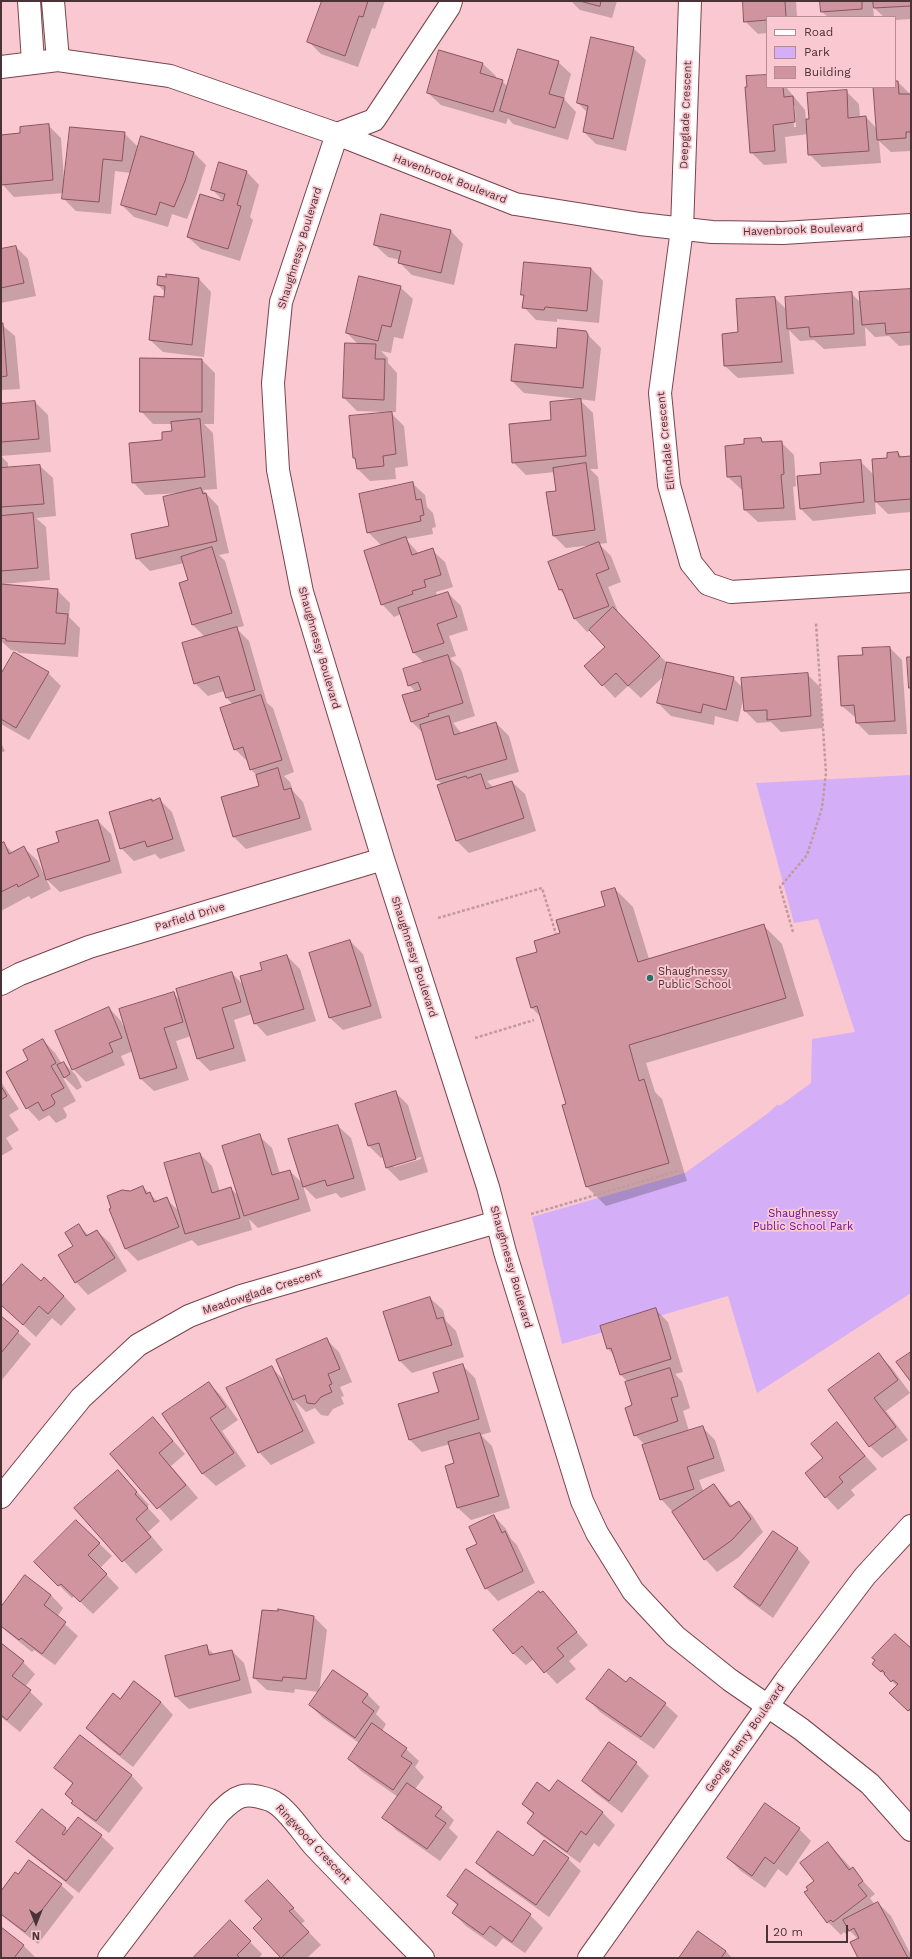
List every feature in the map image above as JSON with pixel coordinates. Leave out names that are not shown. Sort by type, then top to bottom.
[{"type":"street","points":[[29,1],[33,62]]},
{"type":"street","points":[[53,1],[58,60]]},
{"type":"street","points":[[337,134],[374,120],[449,7],[451,1]]},
{"type":"street","name":"Deepglade Crescent","points":[[682,230],[690,1]]},
{"type":"street","name":"Havenbrook Boulevard","points":[[1,66],[58,60],[170,76],[337,134],[515,204],[682,230],[783,233],[911,225]]},
{"type":"street","name":"Shaughnessy Boulevard","points":[[337,134],[281,302],[273,383],[278,470],[302,592],[383,859],[488,1187],[497,1222],[578,1489],[597,1533],[633,1591],[675,1636],[730,1680],[801,1729],[870,1784],[911,1830]]},
{"type":"street","name":"Elfindale Crescent","points":[[682,230],[660,393],[669,485],[691,563],[708,584],[731,592],[911,580]]},
{"type":"street","name":"Parfield Drive","points":[[1,984],[20,974],[89,947],[383,859]]},
{"type":"street","name":"Meadowglade Crescent","points":[[1,1497],[81,1398],[138,1345],[189,1316],[241,1296],[497,1222]]},
{"type":"street","name":"George Henry Boulevard","points":[[589,1958],[786,1680],[865,1576],[911,1526]]},
{"type":"street","name":"Ringwood Crescent","points":[[109,1958],[218,1813],[233,1798],[245,1795],[272,1801],[284,1811],[313,1845],[423,1958]]},
{"type":"path","points":[[793,932],[780,887],[807,855],[822,808],[826,773],[816,623]]},
{"type":"path","points":[[438,918],[542,888],[556,934]]},
{"type":"path","points":[[475,1038],[534,1020]]},
{"type":"path","points":[[531,1214],[677,1171]]},
{"type":"green space","name":"Shaughnessy Public School Park","points":[[911,775],[911,1293],[757,1393],[728,1296],[562,1344],[532,1217],[685,1173],[767,1114],[777,1105],[781,1105],[811,1083],[812,1039],[855,1032],[818,919],[794,923],[756,783]]},
{"type":"building","points":[[322,1],[368,1],[363,17],[359,16],[345,56],[307,42]]},
{"type":"building","points":[[580,1],[601,1],[600,6]]},
{"type":"building","points":[[743,1],[785,1],[786,16],[766,16],[766,20],[744,22]]},
{"type":"building","points":[[820,1],[862,1],[862,9],[821,12]]},
{"type":"building","points":[[873,1],[911,1],[911,6],[874,8]]},
{"type":"building","points":[[591,37],[634,47],[613,139],[583,132],[588,106],[577,103]]},
{"type":"building","points":[[518,49],[559,61],[549,94],[564,98],[555,128],[500,111]]},
{"type":"building","points":[[439,50],[483,63],[480,73],[503,80],[493,112],[427,93]]},
{"type":"building","points":[[766,75],[766,88],[783,88],[784,97],[793,96],[795,122],[773,125],[775,151],[750,153],[745,87],[747,87],[746,76]]},
{"type":"building","points":[[896,81],[898,81],[899,94],[911,94],[911,132],[906,132],[906,138],[877,140],[873,88],[896,88]]},
{"type":"building","points":[[847,90],[848,118],[866,116],[869,151],[808,155],[806,119],[809,119],[807,93]]},
{"type":"building","points":[[49,124],[53,180],[1,185],[1,135],[20,133],[20,127]]},
{"type":"building","points":[[70,127],[125,132],[122,161],[103,159],[99,202],[62,199]]},
{"type":"building","points":[[141,136],[194,152],[185,181],[174,207],[160,202],[156,215],[121,205]]},
{"type":"building","points":[[219,162],[247,171],[237,205],[241,206],[228,249],[187,237],[200,194],[223,201],[225,194],[211,190]]},
{"type":"building","points":[[381,214],[451,230],[441,273],[398,263],[401,251],[374,245]]},
{"type":"building","points":[[16,246],[24,283],[1,288],[1,249]]},
{"type":"building","points":[[524,262],[591,268],[587,311],[545,307],[544,310],[522,308],[524,295],[521,295]]},
{"type":"building","points":[[166,274],[199,278],[192,345],[149,340],[154,296],[164,297],[165,286],[157,285],[158,276],[166,277]]},
{"type":"building","points":[[359,276],[401,286],[391,327],[382,325],[378,341],[346,333]]},
{"type":"building","points":[[911,289],[911,332],[886,334],[885,323],[862,325],[859,292]]},
{"type":"building","points":[[852,292],[854,334],[810,337],[809,327],[787,329],[785,297]]},
{"type":"building","points":[[775,297],[782,362],[724,366],[722,334],[738,332],[736,299]]},
{"type":"building","points":[[1,323],[3,323],[7,376],[1,377]]},
{"type":"building","points":[[558,328],[586,331],[588,335],[583,388],[511,381],[515,344],[556,348]]},
{"type":"building","points":[[345,343],[376,344],[375,359],[385,359],[384,400],[343,398]]},
{"type":"building","points":[[140,358],[202,359],[202,412],[140,412]]},
{"type":"building","points":[[581,399],[586,456],[512,463],[509,424],[551,420],[550,402]]},
{"type":"building","points":[[35,401],[39,439],[1,442],[1,404]]},
{"type":"building","points":[[392,412],[396,454],[383,456],[384,466],[357,469],[355,458],[353,458],[349,416]]},
{"type":"building","points":[[200,419],[205,477],[132,483],[129,443],[162,440],[162,432],[172,431],[171,422]]},
{"type":"building","points":[[761,438],[762,442],[782,441],[784,474],[781,475],[784,508],[744,510],[741,476],[727,477],[725,446],[744,444],[744,439]]},
{"type":"building","points":[[898,452],[899,457],[911,456],[911,499],[875,502],[872,459],[887,458],[887,453]]},
{"type":"building","points":[[861,460],[864,502],[800,509],[797,476],[821,474],[820,463]]},
{"type":"building","points":[[586,463],[595,530],[553,536],[546,492],[556,491],[553,468]]},
{"type":"building","points":[[40,465],[44,504],[1,507],[1,468]]},
{"type":"building","points":[[413,482],[416,500],[421,499],[424,515],[420,516],[421,521],[367,533],[359,494]]},
{"type":"building","points":[[201,488],[203,494],[206,493],[217,541],[136,559],[131,534],[169,526],[163,497]]},
{"type":"building","points":[[33,513],[38,568],[1,571],[1,516]]},
{"type":"building","points":[[406,537],[412,555],[433,548],[441,575],[424,580],[426,587],[412,591],[413,594],[381,605],[364,551]]},
{"type":"building","points":[[599,542],[609,569],[596,574],[609,606],[574,619],[562,589],[559,590],[548,562]]},
{"type":"building","points":[[212,547],[232,613],[192,625],[179,583],[188,580],[181,557]]},
{"type":"building","points":[[1,584],[58,589],[56,613],[68,614],[65,644],[6,641],[6,639],[1,638]]},
{"type":"building","points":[[448,592],[457,617],[437,624],[444,643],[413,653],[398,608]]},
{"type":"building","points":[[613,607],[660,656],[628,686],[616,673],[602,686],[584,666],[605,647],[589,630]]},
{"type":"building","points":[[237,627],[255,690],[226,698],[219,676],[194,684],[182,643]]},
{"type":"building","points":[[890,647],[895,721],[856,723],[854,705],[841,706],[838,656],[863,655],[862,648]]},
{"type":"building","points":[[14,652],[49,672],[16,728],[1,719],[1,674]]},
{"type":"building","points":[[448,655],[463,703],[428,714],[429,716],[411,722],[402,695],[421,690],[418,682],[408,686],[403,669]]},
{"type":"building","points":[[907,657],[911,657],[911,688],[909,688]]},
{"type":"building","points":[[667,662],[734,677],[726,710],[703,704],[701,713],[657,703]]},
{"type":"building","points":[[808,673],[811,716],[767,720],[767,710],[744,711],[741,678]]},
{"type":"building","points":[[261,695],[282,760],[250,770],[243,747],[234,750],[220,708]]},
{"type":"building","points":[[449,716],[454,735],[496,722],[507,759],[436,780],[420,725]]},
{"type":"building","points":[[278,768],[284,790],[291,788],[300,818],[233,837],[221,797],[259,786],[256,775]]},
{"type":"building","points":[[481,774],[486,789],[512,781],[524,818],[456,841],[437,785],[466,776],[467,778]]},
{"type":"building","points":[[160,798],[173,839],[147,847],[145,841],[120,849],[109,812]]},
{"type":"building","points":[[98,820],[110,861],[46,880],[37,849],[59,842],[56,832]]},
{"type":"building","points":[[4,842],[9,854],[24,846],[39,876],[18,887],[17,884],[1,892],[1,844]]},
{"type":"building","points":[[615,888],[638,962],[764,924],[786,998],[629,1045],[639,1081],[644,1079],[669,1163],[586,1187],[562,1105],[566,1104],[537,1006],[531,1008],[516,958],[537,952],[534,941],[560,933],[556,920],[605,906],[601,892]]},
{"type":"building","points":[[350,940],[371,1006],[329,1018],[309,953]]},
{"type":"building","points":[[287,955],[304,1009],[254,1024],[240,976],[262,970],[260,963]]},
{"type":"building","points":[[232,972],[241,1002],[222,1008],[234,1048],[197,1059],[176,989]]},
{"type":"building","points":[[174,992],[183,1022],[164,1028],[177,1068],[140,1079],[119,1009]]},
{"type":"building","points":[[109,1007],[122,1038],[109,1043],[113,1052],[72,1070],[55,1031]]},
{"type":"building","points":[[43,1039],[56,1063],[51,1066],[64,1088],[51,1095],[55,1102],[54,1105],[43,1111],[38,1102],[26,1109],[6,1072],[28,1060],[23,1050]]},
{"type":"building","points":[[64,1062],[70,1074],[64,1078],[57,1065]]},
{"type":"building","points":[[1,1086],[7,1096],[1,1100]]},
{"type":"building","points":[[396,1091],[416,1159],[386,1168],[379,1143],[368,1146],[355,1104]]},
{"type":"building","points":[[338,1125],[354,1178],[327,1186],[325,1180],[303,1187],[288,1139]]},
{"type":"building","points":[[260,1134],[272,1175],[290,1170],[299,1199],[244,1216],[222,1146]]},
{"type":"building","points":[[200,1153],[212,1193],[231,1187],[240,1218],[185,1234],[164,1163]]},
{"type":"building","points":[[143,1186],[146,1194],[150,1192],[154,1202],[167,1197],[179,1227],[125,1249],[109,1209],[111,1208],[107,1196],[122,1190],[130,1191]]},
{"type":"building","points":[[79,1224],[86,1236],[97,1230],[115,1258],[75,1283],[58,1255],[73,1246],[65,1233]]},
{"type":"building","points":[[22,1264],[41,1281],[44,1277],[64,1296],[48,1314],[39,1306],[23,1325],[1,1305],[1,1287]]},
{"type":"building","points":[[430,1297],[437,1319],[443,1317],[452,1345],[399,1361],[383,1312]]},
{"type":"building","points":[[656,1308],[671,1359],[620,1375],[611,1348],[607,1349],[600,1326]]},
{"type":"building","points":[[1,1316],[19,1331],[1,1353]]},
{"type":"building","points":[[327,1338],[340,1369],[328,1374],[332,1384],[329,1385],[332,1392],[321,1397],[315,1404],[307,1403],[305,1395],[293,1400],[276,1360]]},
{"type":"building","points":[[911,1352],[911,1382],[896,1362]]},
{"type":"building","points":[[879,1353],[898,1380],[874,1398],[896,1427],[869,1447],[828,1390]]},
{"type":"building","points":[[463,1364],[479,1419],[409,1440],[398,1404],[439,1392],[433,1373]]},
{"type":"building","points":[[272,1366],[303,1431],[258,1453],[226,1388]]},
{"type":"building","points":[[670,1368],[678,1396],[671,1398],[678,1421],[634,1436],[625,1408],[632,1405],[625,1382]]},
{"type":"building","points":[[209,1382],[226,1407],[210,1418],[234,1453],[202,1474],[162,1414]]},
{"type":"building","points":[[153,1417],[173,1441],[159,1453],[186,1485],[157,1509],[110,1454]]},
{"type":"building","points":[[837,1422],[865,1456],[839,1477],[843,1482],[825,1498],[805,1473],[823,1458],[811,1444]]},
{"type":"building","points":[[703,1426],[714,1458],[687,1467],[694,1489],[660,1500],[642,1445]]},
{"type":"building","points":[[480,1433],[499,1496],[457,1508],[445,1466],[454,1463],[448,1442]]},
{"type":"building","points":[[118,1470],[137,1492],[135,1494],[148,1508],[136,1519],[151,1537],[122,1562],[74,1508]]},
{"type":"building","points":[[714,1484],[730,1507],[739,1501],[751,1519],[732,1540],[704,1560],[672,1512]]},
{"type":"building","points":[[494,1515],[502,1533],[505,1531],[523,1571],[485,1589],[466,1549],[477,1544],[469,1527]]},
{"type":"building","points":[[76,1520],[100,1543],[88,1555],[107,1574],[80,1602],[61,1584],[58,1586],[34,1562]]},
{"type":"building","points":[[773,1531],[798,1548],[760,1606],[734,1587]]},
{"type":"building","points":[[25,1575],[51,1595],[44,1605],[66,1622],[42,1654],[21,1638],[19,1640],[1,1626],[1,1607]]},
{"type":"building","points":[[539,1591],[540,1593],[543,1591],[577,1632],[557,1648],[564,1656],[544,1673],[522,1646],[513,1654],[493,1630]]},
{"type":"building","points":[[278,1609],[314,1616],[306,1679],[283,1677],[282,1681],[253,1678],[262,1610],[278,1611]]},
{"type":"building","points":[[895,1634],[911,1648],[911,1708],[908,1711],[889,1693],[898,1684],[893,1680],[891,1682],[882,1670],[881,1672],[872,1664],[875,1660],[872,1658]]},
{"type":"building","points":[[1,1643],[24,1661],[12,1676],[31,1690],[7,1720],[1,1715]]},
{"type":"building","points":[[207,1645],[209,1655],[232,1650],[240,1680],[175,1697],[165,1656]]},
{"type":"building","points":[[609,1669],[626,1682],[630,1677],[666,1703],[641,1737],[586,1699]]},
{"type":"building","points":[[333,1670],[368,1694],[362,1702],[374,1711],[355,1738],[309,1705]]},
{"type":"building","points":[[134,1681],[161,1702],[120,1755],[86,1728],[113,1693],[120,1699]]},
{"type":"building","points":[[372,1723],[407,1748],[401,1756],[412,1763],[393,1790],[348,1759]]},
{"type":"building","points":[[80,1735],[132,1775],[96,1821],[71,1803],[73,1801],[65,1794],[73,1783],[54,1768]]},
{"type":"building","points":[[609,1742],[637,1762],[609,1801],[582,1781]]},
{"type":"building","points":[[558,1780],[603,1812],[586,1835],[581,1831],[567,1852],[527,1823],[534,1813],[522,1804],[537,1782],[549,1791]]},
{"type":"building","points":[[407,1783],[442,1807],[435,1816],[446,1823],[427,1849],[382,1818]]},
{"type":"building","points":[[765,1803],[800,1828],[774,1864],[765,1857],[752,1876],[727,1858]]},
{"type":"building","points":[[42,1809],[66,1828],[62,1834],[64,1835],[78,1817],[102,1835],[66,1881],[16,1842]]},
{"type":"building","points":[[498,1831],[533,1856],[544,1840],[569,1858],[536,1905],[476,1863]]},
{"type":"building","points":[[828,1842],[849,1870],[853,1867],[863,1881],[858,1885],[867,1896],[833,1922],[831,1920],[827,1923],[804,1892],[808,1890],[806,1887],[814,1881],[800,1863]]},
{"type":"building","points":[[29,1860],[62,1884],[25,1932],[1,1914],[1,1891],[15,1872],[18,1874]]},
{"type":"building","points":[[466,1869],[531,1914],[512,1942],[490,1926],[483,1935],[452,1913],[458,1904],[447,1896]]},
{"type":"building","points":[[268,1880],[294,1908],[289,1911],[309,1932],[281,1958],[253,1928],[262,1919],[245,1901]]},
{"type":"building","points":[[878,1902],[908,1958],[858,1958],[850,1942],[859,1938],[854,1928],[849,1931],[843,1920]]},
{"type":"building","points":[[230,1920],[251,1941],[237,1955],[240,1958],[193,1958]]},
{"type":"building","points":[[1,1927],[24,1945],[14,1958],[1,1958]]},
{"type":"building","points":[[698,1931],[726,1951],[721,1958],[679,1958]]},
{"type":"place","name":"Shaughnessy Public School","points":[[650,978]]}]
